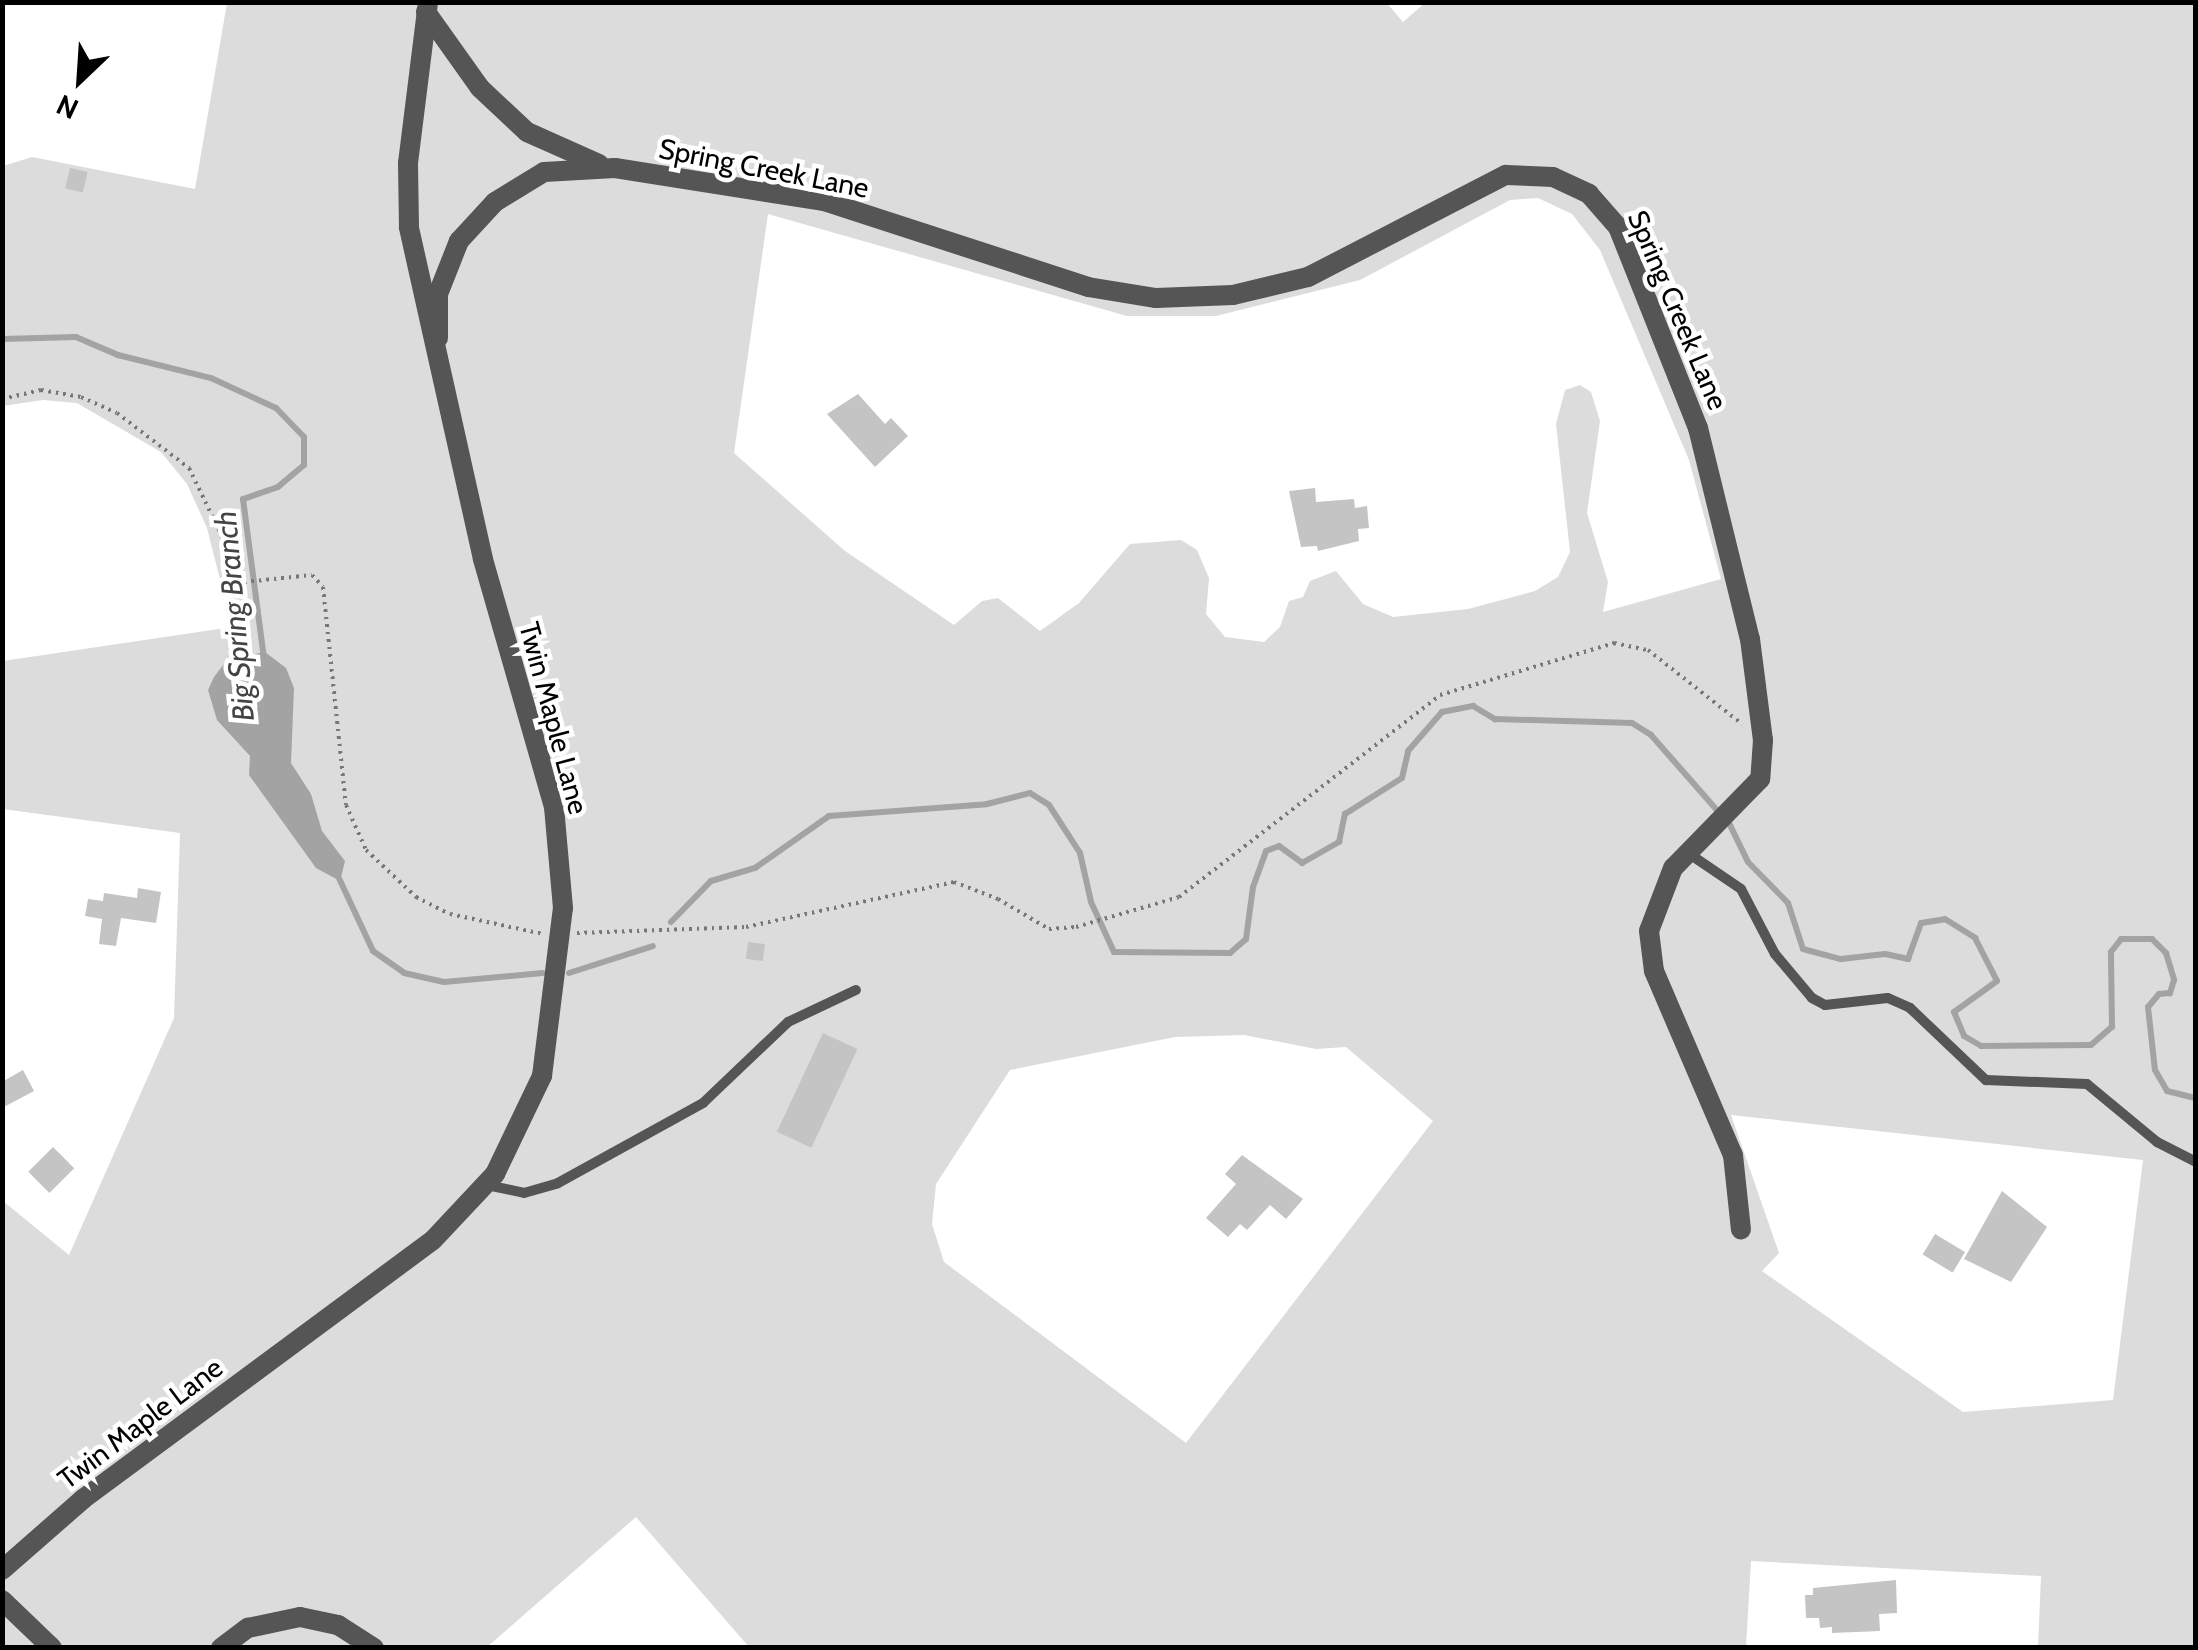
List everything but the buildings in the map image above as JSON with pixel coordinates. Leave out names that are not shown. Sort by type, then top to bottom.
[{"type":"street","name":"Spring Creek Lane","points":[[427,7],[480,88],[527,132],[571,156],[615,168],[824,201],[1088,287],[1194,298],[1308,277],[1491,180],[1529,173],[1570,183],[1618,227],[1698,428],[1738,575],[1763,740],[1760,779],[1749,797],[1688,853],[1660,889],[1650,949],[1733,1155],[1741,1230]]},
{"type":"street","name":"Twin Maple Lane","points":[[2,1570],[83,1499],[433,1240],[486,1184],[522,1128],[542,1076],[562,934],[554,807],[483,559],[438,338],[409,227],[408,163],[427,7]]},
{"type":"street","name":"Spring Creek Lane","points":[[438,338],[446,267],[475,220],[544,172],[615,168]]},
{"type":"street","points":[[2,1600],[52,1648]]},
{"type":"street","points":[[221,1648],[248,1628],[300,1617],[338,1625],[374,1648]]},
{"type":"lane","points":[[1688,853],[1742,889],[1775,954],[1812,998],[1826,1005],[1888,998],[1910,1008],[1986,1080],[2087,1084],[2158,1142],[2196,1162]]},
{"type":"lane","points":[[486,1184],[524,1194],[558,1182],[703,1103],[788,1022],[856,990]]},
{"type":"path","points":[[2,399],[42,390],[81,397],[162,442],[206,496],[244,582],[290,572],[312,576],[324,586],[346,805],[366,850],[416,897],[450,914],[515,933],[746,927],[954,882],[1049,929],[1076,927],[1179,897],[1440,695],[1614,644],[1648,650],[1763,740]]},
{"type":"shaded area","points":[[1386,2],[1403,22],[1426,2],[2195,3],[2195,1647],[2038,1647],[2041,1576],[1751,1561],[1746,1647],[749,1647],[636,1517],[487,1647],[3,1647],[3,1201],[69,1255],[174,1018],[180,833],[3,809],[3,661],[232,627],[207,528],[187,484],[161,452],[77,403],[43,400],[3,406],[3,166],[32,157],[195,189],[227,3]],"holes":[[[1538,198],[1572,214],[1600,250],[1689,460],[1721,579],[1603,612],[1608,582],[1587,513],[1600,421],[1591,392],[1580,385],[1565,390],[1556,424],[1570,552],[1558,577],[1535,591],[1468,609],[1393,617],[1363,604],[1336,571],[1310,581],[1303,597],[1289,601],[1280,627],[1264,642],[1225,637],[1206,614],[1209,578],[1197,550],[1181,540],[1130,544],[1079,603],[1040,631],[998,598],[982,601],[954,625],[845,551],[734,453],[768,214],[1127,316],[1216,316],[1360,280],[1510,200]],[[1244,1035],[1316,1049],[1346,1047],[1433,1121],[1186,1443],[944,1262],[932,1224],[936,1184],[1010,1070],[1175,1037]],[[1731,1115],[2143,1160],[2113,1400],[1963,1412],[1762,1271],[1779,1253]]]},
{"type":"shaded area","points":[[265,652],[286,668],[294,688],[291,763],[311,794],[322,831],[345,861],[340,881],[316,868],[249,775],[250,756],[217,720],[208,690],[214,677],[227,660]]},
{"type":"waterway","name":"Big Spring Branch","points":[[2,339],[76,337],[118,355],[211,378],[276,408],[304,437],[304,465],[278,487],[243,499],[264,659]]},
{"type":"waterway","name":"Big Spring Branch","points":[[671,922],[711,881],[755,868],[829,816],[987,804],[1030,793],[1049,805],[1080,853],[1091,902],[1114,952],[1230,953],[1246,939],[1253,887],[1266,851],[1279,846],[1302,863],[1339,842],[1345,814],[1402,778],[1408,751],[1442,712],[1473,706],[1495,719],[1632,723],[1651,735],[1730,825],[1748,862],[1788,903],[1803,949],[1841,959],[1885,954],[1908,959],[1921,923],[1945,919],[1975,938],[1997,981],[1954,1012],[1964,1036],[1981,1046],[2091,1045],[2112,1027],[2111,952],[2121,939],[2152,939],[2166,953],[2174,980],[2170,993],[2159,994],[2148,1007],[2155,1070],[2167,1091],[2196,1098]]},
{"type":"waterway","name":"Big Spring Branch","points":[[337,874],[373,951],[404,973],[444,982],[543,973]]},
{"type":"waterway","name":"Big Spring Branch","points":[[569,973],[653,946]]}]
